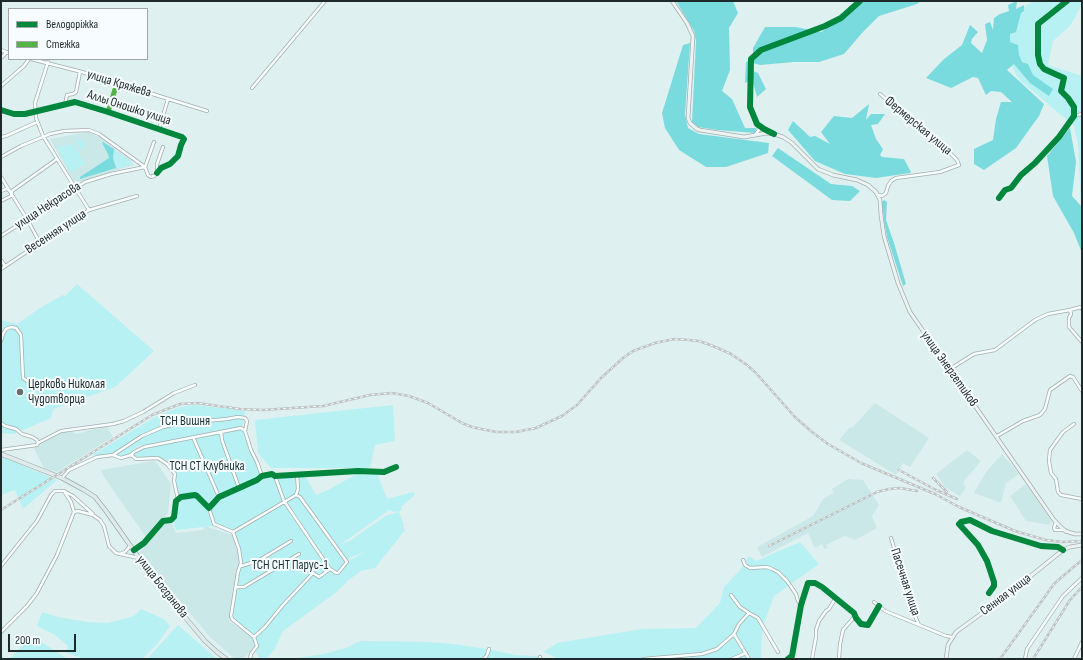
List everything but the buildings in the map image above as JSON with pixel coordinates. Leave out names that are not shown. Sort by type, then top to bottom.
[{"type":"main road","points":[[672,1],[687,23],[693,36],[688,118],[690,123],[700,130],[744,137],[774,134],[783,137],[792,143],[818,169],[833,175],[857,180],[872,188],[880,195]]},
{"type":"main road","name":"улица Энергетиков","points":[[880,195],[884,236],[898,283],[910,312],[1056,522],[1065,530]]},
{"type":"main road","name":"улица Богданова","points":[[1,454],[62,478],[95,498],[184,616],[205,641],[226,659]]},
{"type":"main road","points":[[1065,530],[1075,534],[1082,534]]},
{"type":"main road","name":"Сенная улица","points":[[952,637],[956,632],[1007,595],[1062,550],[1082,545]]},
{"type":"main road","points":[[946,659],[948,645],[952,637]]},
{"type":"street","points":[[252,88],[325,1]]},
{"type":"street","points":[[755,135],[759,130],[750,108],[751,59],[762,50],[841,18],[860,1]]},
{"type":"street","points":[[1000,198],[1004,190],[1011,188],[1021,175],[1035,163],[1059,136],[1074,116],[1074,107],[1062,91],[1064,78],[1044,69],[1040,64],[1038,55],[1038,24],[1067,1]]},
{"type":"street","points":[[1,50],[8,52]]},
{"type":"street","points":[[1,58],[8,52]]},
{"type":"street","points":[[1,86],[29,60]]},
{"type":"street","name":"улица Кряжева","points":[[36,60],[48,62],[207,111]]},
{"type":"street","points":[[48,62],[35,103],[37,122],[43,136],[89,210]]},
{"type":"street","points":[[64,105],[67,94],[74,94],[76,92],[80,72]]},
{"type":"street","points":[[108,112],[117,83]]},
{"type":"street","name":"Фермерская улица","points":[[880,94],[947,150],[958,160],[959,165],[940,172],[915,174],[896,178],[891,181],[886,193],[880,195]]},
{"type":"street","points":[[159,129],[168,99]]},
{"type":"street","name":"Аллы Оношко улица","points":[[1,110],[14,114],[35,112],[75,102],[182,136],[184,139],[178,156],[170,164],[161,168],[157,173]]},
{"type":"street","points":[[1074,116],[1082,114]]},
{"type":"street","points":[[1,136],[11,134],[37,122]]},
{"type":"street","points":[[757,124],[764,130],[774,134]]},
{"type":"street","points":[[1,157],[43,136],[64,130],[89,130],[99,134],[145,167],[148,175],[151,177],[157,173],[157,164],[163,147]]},
{"type":"street","points":[[145,167],[154,142]]},
{"type":"street","points":[[1,201],[11,196],[11,191],[57,159]]},
{"type":"street","name":"улица Некрасова","points":[[1,236],[85,182],[145,167]]},
{"type":"street","points":[[1,177],[11,191],[40,243]]},
{"type":"street","points":[[1,191],[6,189],[11,191]]},
{"type":"street","name":"Весенняя улица","points":[[1,269],[89,210],[137,196]]},
{"type":"street","points":[[1,260],[5,266]]},
{"type":"street","points":[[950,369],[974,354],[995,350],[1041,317],[1048,314],[1081,308]]},
{"type":"street","points":[[1070,310],[1071,314],[1069,318],[1069,327],[1082,342]]},
{"type":"street","points":[[1,342],[6,329],[11,327],[16,328],[21,335],[23,378],[34,385],[51,387]]},
{"type":"street","points":[[996,436],[1023,421],[1040,415],[1045,409],[1050,390],[1070,376],[1082,391]]},
{"type":"street","points":[[1,450],[37,445],[61,430],[113,424],[124,421],[143,412],[174,393],[195,386]]},
{"type":"street","points":[[62,478],[69,470],[79,464],[97,457],[113,455],[142,436],[163,427],[182,423],[238,417],[245,418],[247,421],[246,431],[251,450],[262,476]]},
{"type":"street","points":[[1,423],[5,426],[16,428],[22,434],[37,440],[38,443]]},
{"type":"street","points":[[1074,424],[1063,432],[1050,450],[1049,461],[1051,473],[1056,479],[1058,492],[1066,496],[1082,499]]},
{"type":"street","points":[[113,455],[121,458],[131,455],[144,446],[241,428],[246,431]]},
{"type":"street","points":[[220,432],[238,488]]},
{"type":"street","points":[[193,437],[219,497]]},
{"type":"street","points":[[131,455],[136,459],[158,458],[167,464],[175,474],[174,481],[178,499],[176,501],[174,517],[171,520],[163,522],[144,543],[134,550]]},
{"type":"street","points":[[209,508],[219,497],[257,480],[262,476],[272,474],[275,476],[358,471],[384,472],[396,467]]},
{"type":"street","points":[[233,532],[296,495],[298,489],[297,474]]},
{"type":"street","points":[[275,476],[284,501],[330,569],[338,573],[347,562],[300,497],[296,495]]},
{"type":"street","points":[[1,566],[37,521],[51,495],[55,491],[64,491],[73,496],[104,526],[109,546],[113,550],[120,554],[139,558]]},
{"type":"street","points":[[1,632],[27,606],[37,593],[57,555],[74,512],[71,502],[64,491]]},
{"type":"street","points":[[178,499],[180,497],[197,496],[209,508],[214,524],[233,532],[239,550],[241,566],[238,572],[231,616],[232,619],[254,637],[257,646],[250,659]]},
{"type":"street","points":[[74,512],[93,515]]},
{"type":"street","points":[[989,594],[994,586],[994,582],[987,561],[978,545],[959,524],[961,522],[970,520],[992,531],[1041,546],[1058,547],[1062,550]]},
{"type":"street","points":[[1056,522],[1054,528],[1055,530],[1065,530]]},
{"type":"street","name":"Пасечная улица","points":[[891,538],[919,625]]},
{"type":"street","points":[[241,566],[254,563],[291,541]]},
{"type":"street","points":[[120,554],[125,552],[130,545]]},
{"type":"street","points":[[236,586],[244,587],[299,554]]},
{"type":"street","points":[[743,560],[745,566],[750,568],[772,568],[778,572],[787,581],[796,594],[801,605]]},
{"type":"street","points":[[254,637],[311,575],[313,574],[319,577],[330,569]]},
{"type":"street","points":[[1025,659],[1027,649],[1063,596],[1082,578]]},
{"type":"street","points":[[788,659],[792,656],[801,605],[808,583],[816,583],[855,615],[861,624],[868,625],[879,606]]},
{"type":"street","points":[[732,595],[740,607],[758,618],[771,637],[778,652]]},
{"type":"street","points":[[812,659],[816,630],[819,621],[829,609],[835,598]]},
{"type":"street","points":[[874,602],[885,611],[946,636],[952,637]]},
{"type":"street","points":[[643,659],[676,658],[702,654],[717,649],[734,634],[739,624],[749,613]]},
{"type":"street","points":[[839,659],[843,630],[855,615]]},
{"type":"street","points":[[734,634],[749,659]]},
{"type":"street","points":[[1074,659],[1082,642]]},
{"type":"street","points":[[484,659],[487,656],[489,649]]},
{"type":"street","points":[[732,659],[746,653]]},
{"type":"shaded area","points":[[676,1],[733,1],[738,13],[729,28],[730,70],[722,91],[732,99],[745,128],[756,128],[755,133],[698,127],[692,122],[696,41],[694,31]]},
{"type":"shaded area","points":[[864,1],[921,1],[917,4],[879,16],[844,54],[819,62],[794,62],[760,65],[753,63],[753,48],[765,27],[796,27],[821,32]]},
{"type":"shaded area","points":[[1017,1],[1016,9],[1024,5],[1024,11],[1021,13],[1016,32],[1010,34],[1010,42],[1018,45],[1019,55],[1022,62],[1028,64],[1033,75],[1053,89],[1049,96],[1030,83],[1014,64],[1007,70],[1044,104],[1039,116],[1016,148],[984,170],[974,164],[974,149],[993,140],[996,119],[1001,102],[1012,102],[1001,92],[991,91],[986,95],[978,78],[973,77],[951,88],[926,78],[944,59],[962,45],[970,25],[978,32],[972,39],[971,43],[982,53],[987,40],[985,24],[990,22],[993,30],[994,18],[1009,11],[1008,5]]},
{"type":"shaded area","points":[[690,43],[685,114],[688,128],[699,134],[769,143],[768,153],[726,167],[706,167],[679,150],[665,128],[662,113],[683,45]]},
{"type":"shaded area","points":[[750,61],[749,81],[745,83],[746,62]]},
{"type":"shaded area","points":[[753,71],[758,73],[766,89],[757,97],[753,82]]},
{"type":"shaded area","points":[[869,104],[866,120],[871,114],[885,114],[878,124],[871,125],[876,139],[883,149],[880,155],[882,157],[904,159],[911,172],[910,173],[876,178],[845,174],[815,161],[788,130],[793,121],[810,137],[815,136],[830,144],[821,132],[834,116],[852,118]]},
{"type":"shaded area","points":[[1070,128],[1076,162],[1072,196],[1082,207],[1082,253],[1074,233],[1053,196],[1047,156]]},
{"type":"shaded area","points":[[88,132],[96,135],[130,159],[134,165],[78,182],[73,180],[50,139]]},
{"type":"shaded area","points":[[103,142],[114,149],[113,158],[116,168],[80,179],[80,177],[109,158],[102,143]]},
{"type":"shaded area","points":[[778,148],[831,184],[852,186],[860,191],[850,201],[832,200],[772,156]]},
{"type":"shaded area","points":[[884,200],[887,202],[886,220],[906,284],[903,286],[887,237],[882,202]]},
{"type":"shaded area","points":[[875,403],[929,438],[910,467],[903,463],[896,475],[839,440]]},
{"type":"shaded area","points":[[106,426],[113,437],[57,472],[44,468],[34,448],[66,431],[76,434]]},
{"type":"shaded area","points":[[967,450],[981,461],[964,481],[963,483],[966,488],[960,496],[945,487],[936,474]]},
{"type":"shaded area","points":[[1002,454],[1019,474],[1006,483],[1001,503],[974,493],[986,472]]},
{"type":"shaded area","points":[[153,461],[157,463],[171,484],[168,513],[146,537],[104,477],[101,470]]},
{"type":"shaded area","points":[[848,479],[863,480],[879,505],[872,516],[877,528],[855,540],[845,536],[826,545],[828,548],[825,549],[822,544],[815,548],[808,533],[762,557],[757,547],[813,516],[824,498],[834,493],[832,489]]},
{"type":"shaded area","points":[[1026,484],[1051,520],[1050,525],[1026,521],[1010,496]]},
{"type":"shaded area","points":[[172,523],[176,533],[203,530],[205,526],[232,535],[240,560],[229,621],[252,636],[256,645],[243,659],[235,659],[210,637],[139,553],[164,524]]},
{"type":"green space","points":[[1033,1],[1082,1],[1082,4],[1071,25],[1053,41],[1048,65],[1082,76],[1081,205],[1078,145],[1074,126],[1021,81],[1015,73],[1009,57],[1005,31],[1012,21],[1021,13],[1025,6]]},
{"type":"green space","points":[[81,138],[86,146],[80,150],[75,141]]},
{"type":"green space","points":[[73,144],[85,164],[70,173],[57,147]]},
{"type":"green space","points":[[114,150],[128,159],[132,164],[117,169],[114,158]]},
{"type":"green space","points":[[77,284],[154,351],[115,387],[53,409],[51,418],[14,434],[1,433],[1,320],[17,324],[40,308],[63,295],[65,296]]},
{"type":"green space","name":"ТСН Вишня","points":[[195,405],[245,411],[242,428],[235,428],[163,443],[142,445],[130,453],[119,457],[112,453],[95,458],[93,454],[157,416],[180,407]]},
{"type":"green space","points":[[393,405],[395,441],[375,445],[370,468],[271,468],[258,453],[255,420]]},
{"type":"green space","name":"ТСН СТ Клубника","points":[[241,429],[244,431],[251,453],[261,475],[260,478],[219,495],[207,509],[213,526],[176,530],[173,521],[176,518],[178,497],[174,471],[158,458],[136,458],[132,455],[134,452],[147,446]]},
{"type":"green space","points":[[1,456],[57,480],[23,509],[15,490],[1,495]]},
{"type":"green space","name":"ТСН СНТ Парус-1","points":[[355,473],[377,473],[387,499],[413,492],[415,495],[402,506],[401,511],[394,512],[389,510],[340,545],[351,540],[387,515],[399,512],[404,525],[378,546],[403,526],[405,530],[375,568],[361,571],[347,581],[345,580],[347,582],[334,594],[283,631],[274,650],[266,659],[260,659],[256,652],[258,647],[254,635],[232,618],[231,615],[238,585],[238,573],[242,564],[240,548],[232,530],[215,523],[210,508],[220,497],[263,477],[306,477],[316,495],[355,475]],"holes":[[[367,551],[350,560],[339,573],[338,570],[349,558]]]},
{"type":"green space","points":[[800,542],[819,564],[774,596],[762,629],[761,659],[558,659],[544,652],[557,643],[642,629],[696,628],[720,603],[724,587],[740,570],[749,556],[756,561]]},
{"type":"green space","points":[[141,609],[164,619],[170,626],[158,643],[142,659],[85,659],[66,653],[68,646],[55,635],[37,626],[42,612],[58,617],[87,622],[108,623],[134,616]]},
{"type":"green space","points":[[178,625],[217,659],[147,659]]},
{"type":"green space","points":[[32,636],[68,659],[9,659]]},
{"type":"green space","points":[[360,641],[453,644],[516,655],[536,656],[543,659],[291,659],[323,654],[346,648]]},
{"type":"railway","points":[[1,510],[152,415],[180,404],[197,403],[240,409],[263,410],[323,406],[370,395],[392,393],[409,396],[428,403],[462,423],[472,427],[496,432],[516,432],[536,428],[562,416],[577,405],[601,378],[633,351],[655,343],[674,339],[699,341],[731,354],[756,373],[795,417],[812,432],[828,444],[861,463],[935,494],[959,507],[1015,531],[1046,540],[1062,542],[1082,541]]},
{"type":"railway","points":[[899,470],[936,490],[957,499]]},
{"type":"railway","points":[[933,478],[947,492]]},
{"type":"railway","points":[[769,546],[877,492],[900,488],[917,491]]},
{"type":"railway","points":[[1000,659],[1054,584],[1082,560]]},
{"type":"railway","points":[[1033,659],[1070,600],[1082,587]]},
{"type":"marked path","points":[[108,112],[117,83]]},
{"type":"cycle path","points":[[774,134],[757,124],[750,107],[751,59],[761,50],[825,26],[841,18],[860,1]]},
{"type":"cycle path","points":[[999,198],[1005,190],[1011,188],[1021,175],[1035,163],[1059,137],[1074,116],[1074,107],[1061,91],[1064,78],[1044,69],[1040,64],[1038,55],[1038,24],[1067,1]]},
{"type":"cycle path","points":[[1,110],[14,114],[25,114],[75,102],[182,137],[184,139],[178,156],[170,164],[161,168],[157,173]]},
{"type":"cycle path","points":[[134,550],[144,543],[163,521],[171,520],[174,517],[176,501],[181,497],[195,495],[209,508],[219,497],[257,480],[262,476],[272,474],[275,476],[358,471],[384,472],[396,467]]},
{"type":"cycle path","points":[[989,593],[994,586],[994,582],[987,561],[978,545],[959,524],[961,522],[970,520],[992,531],[1041,546],[1058,547],[1063,550]]},
{"type":"cycle path","points":[[788,659],[792,656],[801,605],[808,583],[815,583],[822,587],[854,613],[861,624],[868,625],[879,606]]},
{"type":"place","name":"Церковь Николая Чудотворца","points":[[20,392]]}]
